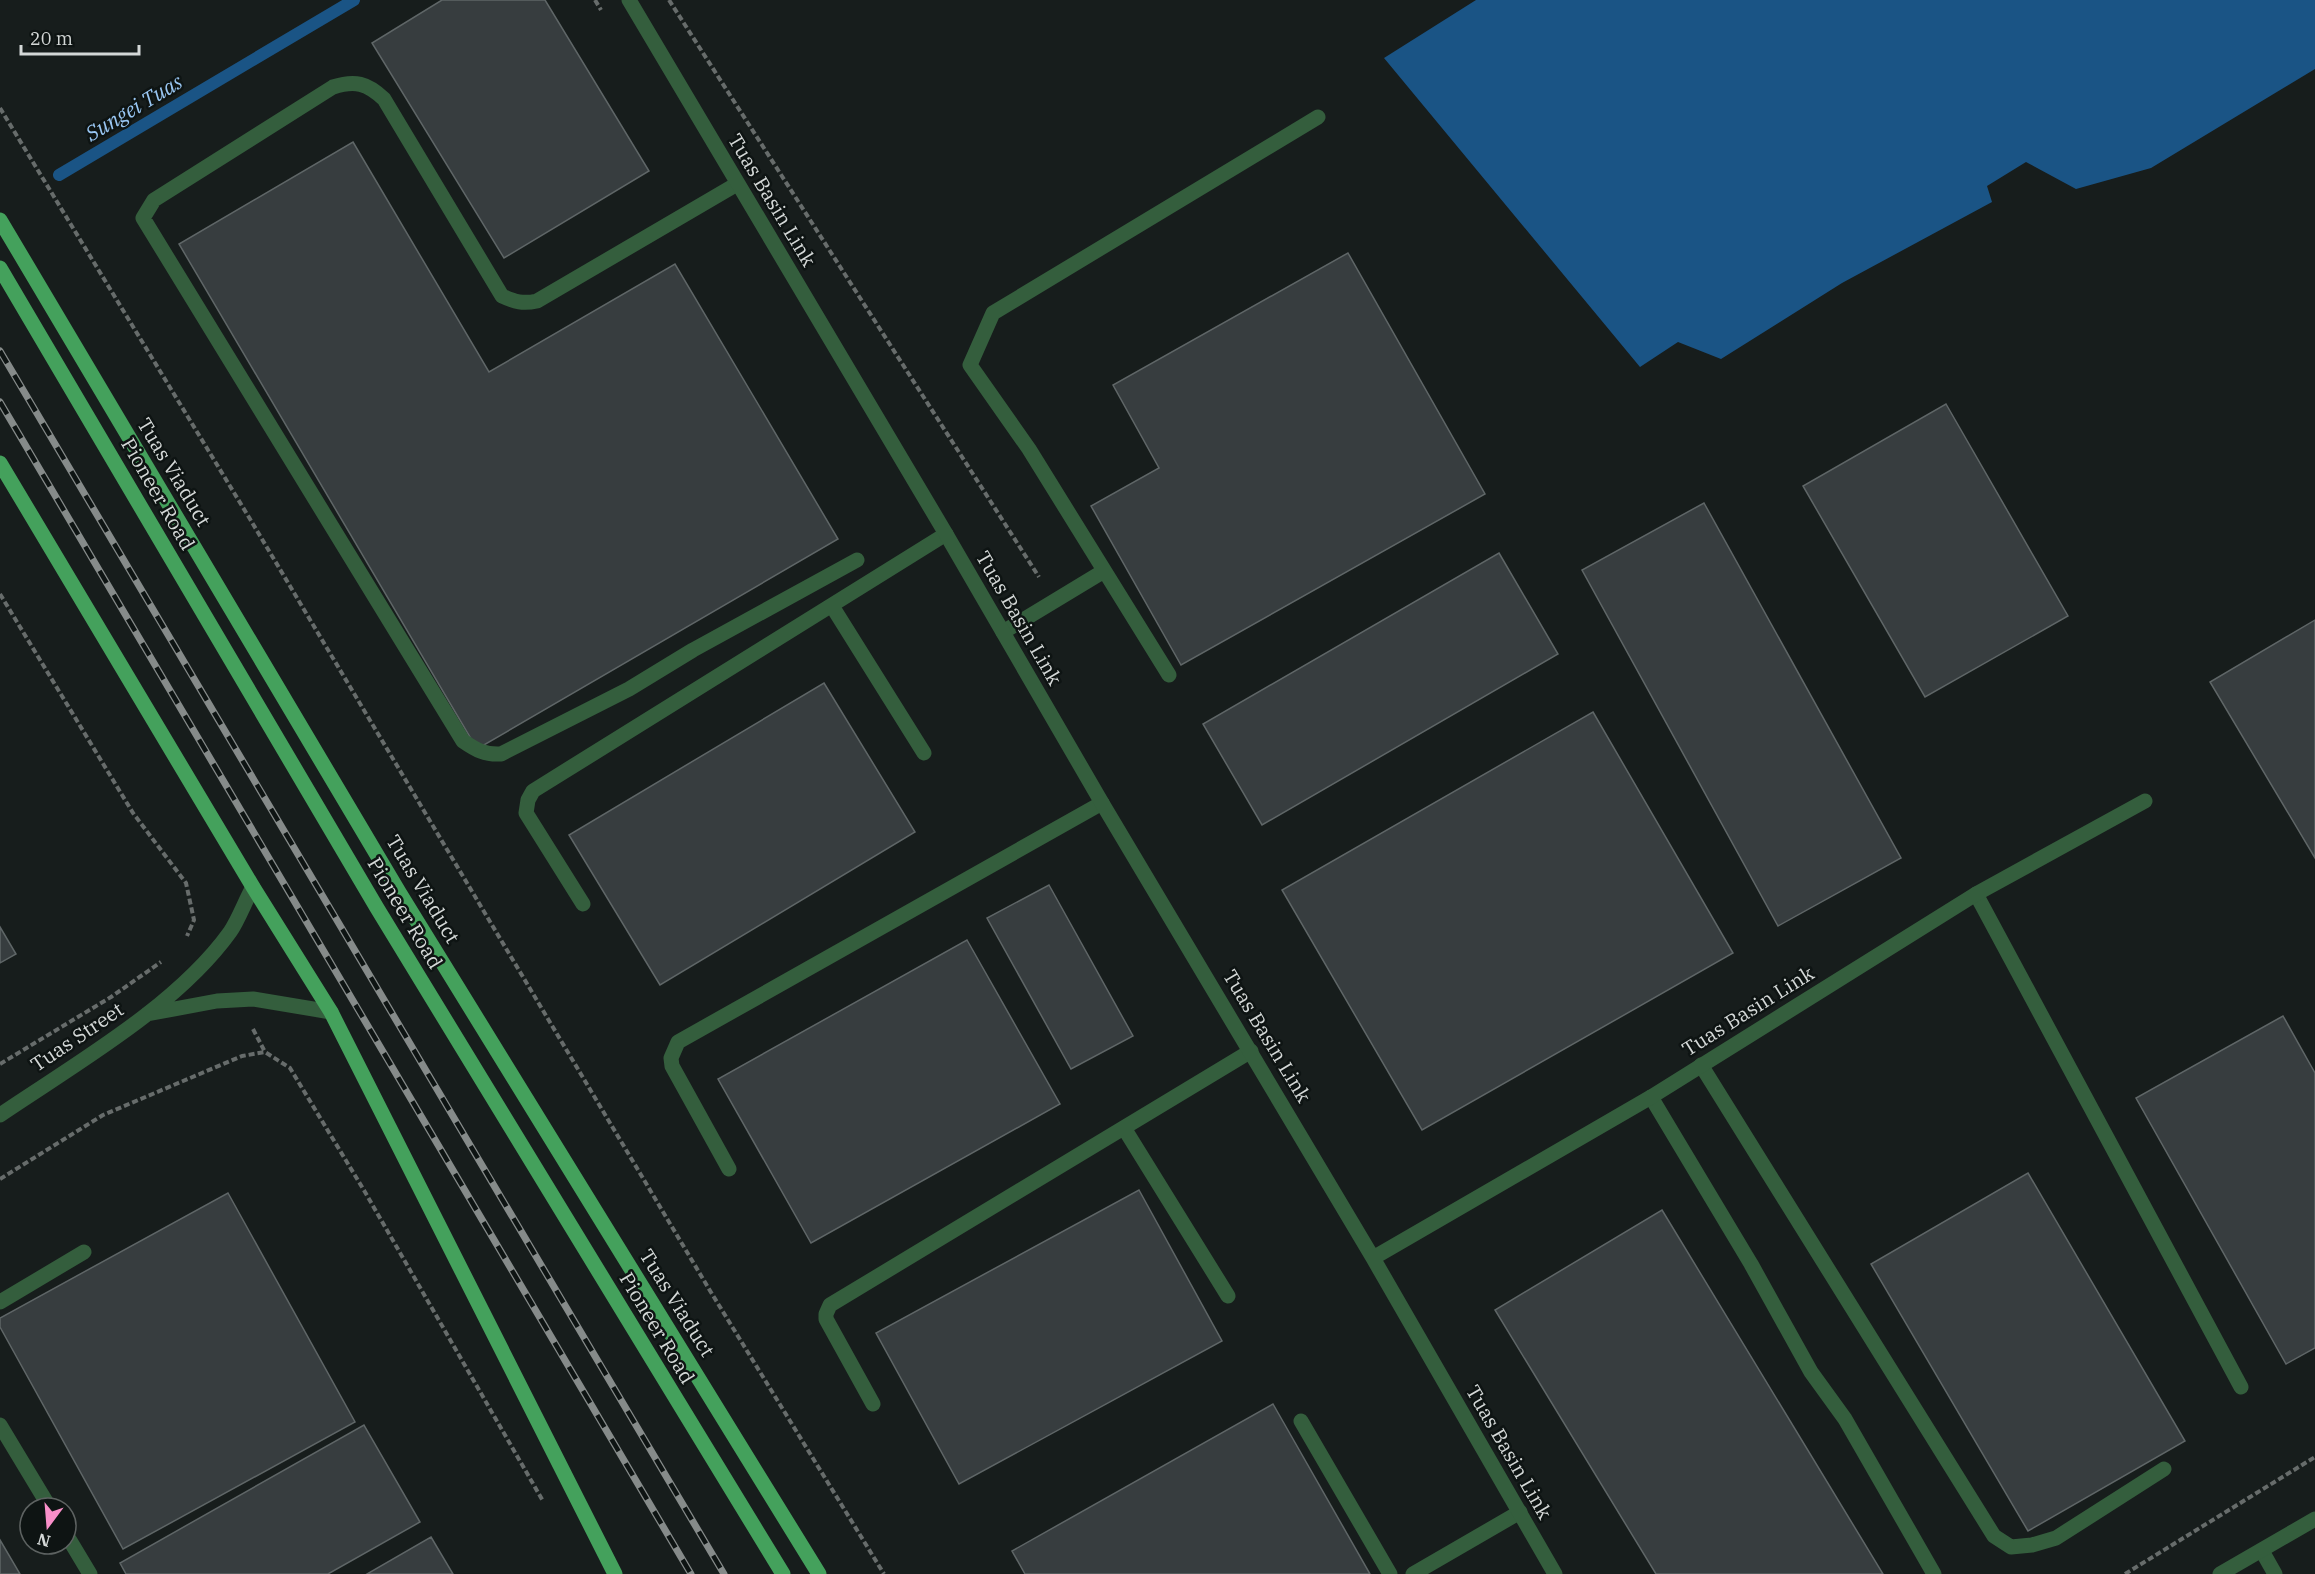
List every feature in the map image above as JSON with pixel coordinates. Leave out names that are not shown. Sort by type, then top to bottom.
[{"type":"main road","name":"Tuas Viaduct","points":[[0,220],[399,892],[819,1574]]},
{"type":"main road","name":"Pioneer Road","points":[[0,268],[377,908],[783,1574]]},
{"type":"main road","points":[[0,464],[331,1012],[615,1574]]},
{"type":"street","name":"Tuas Basin Link","points":[[629,0],[1373,1258],[1555,1574]]},
{"type":"street","points":[[737,184],[537,301],[514,302],[502,296],[384,99],[372,88],[346,82],[333,87],[154,200],[143,218],[462,741],[479,752],[490,755],[501,754],[628,689],[693,650],[857,560]]},
{"type":"street","points":[[1169,675],[1029,449],[970,365],[993,313],[1318,117]]},
{"type":"street","points":[[583,904],[526,813],[528,800],[533,791],[946,534]]},
{"type":"street","points":[[1003,632],[1104,571]]},
{"type":"street","points":[[832,606],[924,753]]},
{"type":"street","name":"Tuas Basin Link","points":[[1373,1258],[1652,1097],[1976,894],[2145,801]]},
{"type":"street","points":[[729,1169],[672,1066],[670,1058],[678,1042],[1102,803]]},
{"type":"street","name":"Tuas Street","points":[[0,1115],[147,1014],[194,973],[231,930],[253,886]]},
{"type":"street","points":[[1976,894],[2241,1387]]},
{"type":"street","name":"Tuas Street","points":[[147,1014],[217,1001],[253,999],[331,1012]]},
{"type":"street","points":[[873,1404],[826,1319],[830,1305],[1251,1051]]},
{"type":"street","points":[[1701,1065],[1994,1536],[2011,1547],[2032,1545],[2056,1538],[2164,1469]]},
{"type":"street","points":[[1652,1097],[1811,1372],[1845,1419],[1934,1574]]},
{"type":"street","points":[[1124,1128],[1228,1296]]},
{"type":"street","points":[[0,1302],[84,1252]]},
{"type":"street","points":[[1301,1420],[1390,1574]]},
{"type":"street","points":[[0,1425],[43,1496]]},
{"type":"street","points":[[1413,1574],[1520,1512]]},
{"type":"street","points":[[2220,1574],[2315,1519]]},
{"type":"street","points":[[2262,1551],[2276,1574]]},
{"type":"street","points":[[78,1554],[90,1574]]},
{"type":"path","points":[[669,0],[1054,600]]},
{"type":"path","points":[[0,108],[250,519],[709,1289],[884,1574]]},
{"type":"path","points":[[0,594],[133,813],[186,883],[194,920],[186,938]]},
{"type":"path","points":[[0,1064],[111,997],[165,960]]},
{"type":"path","points":[[0,1179],[103,1115],[242,1056],[265,1052],[290,1068],[371,1202],[544,1502]]},
{"type":"path","points":[[2125,1574],[2315,1457]]},
{"type":"water","points":[[1476,0],[2315,0],[2315,69],[2151,168],[2076,189],[2026,162],[1987,186],[1992,202],[1842,283],[1721,359],[1678,342],[1640,367],[1384,58]]},
{"type":"building","points":[[442,0],[545,0],[649,171],[504,258],[372,43]]},
{"type":"building","points":[[353,142],[489,372],[675,264],[838,539],[477,749],[179,244]]},
{"type":"building","points":[[1348,253],[1485,494],[1181,665],[1091,506],[1159,468],[1113,385]]},
{"type":"building","points":[[1946,404],[2068,616],[1925,697],[1803,486]]},
{"type":"building","points":[[1704,503],[1901,858],[1778,926],[1582,570]]},
{"type":"building","points":[[1499,553],[1558,654],[1262,825],[1203,724]]},
{"type":"building","points":[[2315,620],[2315,858],[2210,682]]},
{"type":"building","points":[[824,683],[915,832],[660,985],[569,835]]},
{"type":"building","points":[[1593,712],[1733,953],[1422,1130],[1282,890]]},
{"type":"building","points":[[1049,885],[1133,1036],[1071,1069],[987,918]]},
{"type":"building","points":[[0,927],[16,954],[0,963]]},
{"type":"building","points":[[967,940],[1060,1104],[811,1243],[718,1079]]},
{"type":"building","points":[[2283,1016],[2315,1073],[2315,1348],[2286,1364],[2136,1098]]},
{"type":"building","points":[[2028,1173],[2185,1441],[2028,1531],[1871,1264]]},
{"type":"building","points":[[1139,1190],[1222,1341],[959,1484],[876,1333]]},
{"type":"building","points":[[228,1193],[355,1422],[123,1549],[0,1327],[0,1318]]},
{"type":"building","points":[[1662,1210],[1883,1574],[1656,1574],[1495,1310]]},
{"type":"building","points":[[1273,1404],[1370,1574],[1025,1574],[1012,1551]]},
{"type":"building","points":[[364,1425],[420,1522],[328,1574],[126,1574],[120,1563]]},
{"type":"building","points":[[431,1537],[453,1574],[367,1574]]},
{"type":"building","points":[[0,1540],[20,1574],[0,1574]]},
{"type":"waterway","name":"Sungei Tuas","points":[[59,175],[354,0]]},
{"type":"railway","points":[[0,351],[724,1574]]},
{"type":"railway","points":[[0,402],[691,1574]]}]
